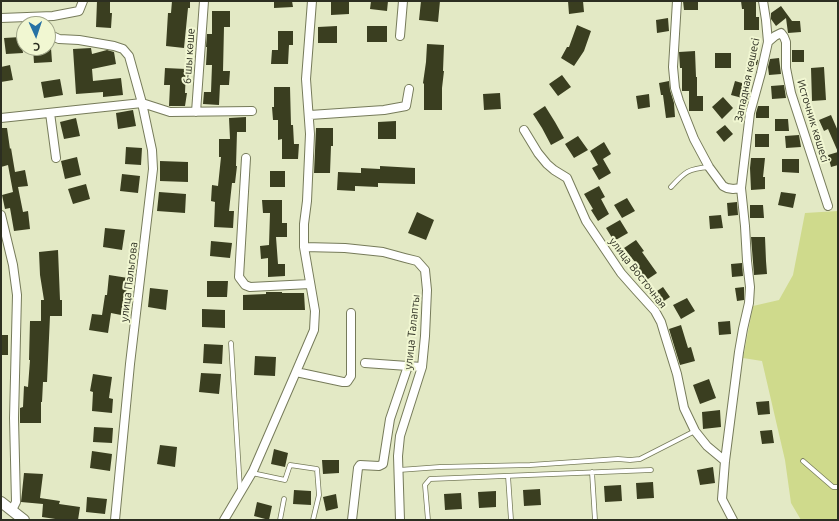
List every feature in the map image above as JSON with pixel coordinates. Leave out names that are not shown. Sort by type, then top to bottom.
[{"type":"street","points":[[53,16],[79,11],[83,1]]},
{"type":"street","name":"6-шы көше","points":[[196,112],[204,1]]},
{"type":"street","points":[[224,520],[252,473],[314,330],[316,311],[304,247],[304,224],[310,152],[310,115],[306,79],[312,1]]},
{"type":"street","points":[[400,36],[404,1]]},
{"type":"street","points":[[677,1],[673,67],[675,88],[679,101],[694,139],[709,167],[723,186],[733,189],[741,188]]},
{"type":"street","name":"Западная көшесі","points":[[733,520],[722,499],[725,461],[743,329],[749,303],[750,287],[741,188],[750,113],[768,42],[766,20],[762,1]]},
{"type":"street","points":[[1,18],[16,17]]},
{"type":"street","name":"Источник көшесі","points":[[768,42],[774,36],[781,33],[786,42],[786,68],[791,93],[828,206]]},
{"type":"street","name":"улица Пальгова","points":[[56,38],[114,46],[123,49],[129,56],[142,103],[152,150],[153,169],[130,364],[115,520]]},
{"type":"street","points":[[310,115],[384,110],[406,106],[409,89]]},
{"type":"street","points":[[1,118],[142,103],[170,112],[252,111]]},
{"type":"street","points":[[50,113],[56,158]]},
{"type":"street","name":"улица Восточная","points":[[524,130],[538,153],[547,164],[567,178],[586,221],[621,273],[655,311],[661,322],[677,374],[684,408],[695,431],[707,446],[725,461]]},
{"type":"street","points":[[246,158],[239,277],[245,285],[250,287],[310,284]]},
{"type":"street","points":[[1,215],[13,265],[17,295],[14,418],[16,502],[12,510]]},
{"type":"street","name":"улица Талапты","points":[[304,247],[375,250],[417,261],[425,270],[428,290],[422,367],[400,436],[398,456],[400,520]]},
{"type":"street","points":[[296,372],[346,382],[351,376],[351,313]]},
{"type":"street","points":[[365,364],[422,367]]},
{"type":"street","points":[[352,520],[358,468],[360,465],[379,466],[383,464],[390,419],[408,366]]},
{"type":"street","points":[[1,502],[24,520]]},
{"type":"lane","points":[[670,187],[688,170],[709,167]]},
{"type":"lane","points":[[232,343],[240,492]]},
{"type":"lane","points":[[399,470],[440,466],[530,465],[640,459],[695,431]]},
{"type":"lane","points":[[803,461],[833,487],[838,487]]},
{"type":"lane","points":[[252,473],[285,480],[290,465],[317,469],[319,495],[313,520]]},
{"type":"lane","points":[[428,520],[425,485],[430,479],[651,470]]},
{"type":"lane","points":[[592,472],[595,520]]},
{"type":"lane","points":[[508,476],[511,520]]},
{"type":"lane","points":[[280,520],[284,499]]},
{"type":"green space","points":[[838,211],[838,520],[801,520],[791,503],[785,460],[762,361],[743,358],[753,306],[779,300],[793,275],[805,213]]},
{"type":"building","points":[[97,1],[110,1],[110,13],[112,13],[111,28],[96,27]]},
{"type":"building","points":[[172,1],[190,1],[184,48],[166,46],[168,13],[171,13]]},
{"type":"building","points":[[274,1],[292,1],[293,7],[274,8]]},
{"type":"building","points":[[331,1],[349,1],[349,14],[331,15]]},
{"type":"building","points":[[371,1],[388,1],[387,11],[370,9]]},
{"type":"building","points":[[421,1],[440,1],[438,22],[419,20]]},
{"type":"building","points":[[568,1],[583,1],[584,12],[569,14]]},
{"type":"building","points":[[683,1],[698,1],[698,10],[684,10]]},
{"type":"building","points":[[741,1],[756,1],[756,17],[759,17],[759,30],[744,30],[744,9],[742,9]]},
{"type":"building","points":[[781,6],[792,21],[800,21],[801,32],[788,33],[786,18],[776,26],[771,19],[771,13]]},
{"type":"building","points":[[212,11],[230,11],[230,27],[224,27],[223,71],[230,71],[229,85],[220,85],[219,105],[203,104],[204,92],[211,92],[212,65],[206,65],[206,47],[207,34],[212,34]]},
{"type":"building","points":[[668,18],[669,31],[657,33],[656,20]]},
{"type":"building","points":[[577,25],[591,31],[584,51],[574,66],[561,58],[567,47],[569,47]]},
{"type":"building","points":[[337,26],[337,43],[318,43],[318,27]]},
{"type":"building","points":[[367,26],[387,26],[387,42],[367,42]]},
{"type":"building","points":[[278,31],[293,31],[293,45],[289,45],[288,64],[271,64],[272,50],[278,50]]},
{"type":"building","points":[[16,37],[16,53],[6,54],[4,38]]},
{"type":"building","points":[[427,44],[444,45],[442,110],[424,110],[423,83]]},
{"type":"building","points":[[91,48],[92,54],[107,50],[114,52],[116,64],[92,69],[93,81],[121,78],[123,95],[103,97],[103,92],[76,94],[73,49]]},
{"type":"building","points":[[792,50],[804,50],[804,62],[792,62]]},
{"type":"building","points":[[695,51],[697,96],[703,96],[703,111],[689,111],[689,91],[682,91],[682,68],[680,68],[679,52]]},
{"type":"building","points":[[715,53],[731,53],[731,68],[715,68]]},
{"type":"building","points":[[34,56],[52,56],[52,62],[34,63]]},
{"type":"building","points":[[749,58],[758,60],[753,71],[746,68]]},
{"type":"building","points":[[779,58],[781,74],[769,75],[768,67],[770,59]]},
{"type":"building","points":[[10,65],[13,80],[1,82],[1,67]]},
{"type":"building","points":[[824,67],[826,100],[812,101],[811,68]]},
{"type":"building","points":[[165,68],[186,69],[185,93],[187,93],[185,106],[169,106],[170,85],[164,85]]},
{"type":"building","points":[[562,75],[571,87],[558,96],[549,84]]},
{"type":"building","points":[[60,79],[63,95],[44,98],[41,82]]},
{"type":"building","points":[[669,81],[674,103],[675,117],[666,118],[663,95],[661,95],[659,83]]},
{"type":"building","points":[[735,81],[749,85],[746,99],[731,95]]},
{"type":"building","points":[[784,85],[786,98],[772,99],[771,86]]},
{"type":"building","points":[[274,87],[290,87],[291,125],[293,125],[294,144],[299,144],[298,159],[282,159],[282,139],[278,140],[278,120],[273,120],[272,107],[274,107]]},
{"type":"building","points":[[500,93],[501,109],[484,110],[483,94]]},
{"type":"building","points":[[649,94],[650,107],[638,109],[636,96]]},
{"type":"building","points":[[723,97],[733,108],[722,119],[712,107]]},
{"type":"building","points":[[545,106],[564,138],[551,145],[533,114]]},
{"type":"building","points":[[758,106],[769,106],[769,118],[756,118]]},
{"type":"building","points":[[133,110],[136,126],[118,129],[116,113]]},
{"type":"building","points":[[831,115],[838,131],[838,152],[828,129],[824,131],[819,120]]},
{"type":"building","points":[[246,117],[246,132],[237,132],[237,166],[235,183],[232,183],[229,211],[234,211],[233,228],[214,227],[215,202],[211,201],[212,185],[218,186],[221,157],[219,157],[219,139],[230,139],[229,118]]},
{"type":"building","points":[[76,118],[80,136],[64,139],[60,122]]},
{"type":"building","points":[[775,119],[788,119],[789,131],[775,131]]},
{"type":"building","points":[[396,121],[396,139],[378,139],[378,122]]},
{"type":"building","points":[[725,125],[733,134],[724,142],[716,132]]},
{"type":"building","points":[[1,128],[7,128],[15,172],[25,170],[28,186],[18,187],[23,212],[28,211],[30,229],[14,231],[10,208],[5,209],[2,195],[13,192],[8,165],[1,167]]},
{"type":"building","points":[[316,128],[333,128],[330,173],[314,173]]},
{"type":"building","points":[[755,134],[769,134],[769,147],[755,147]]},
{"type":"building","points":[[799,135],[801,147],[786,148],[785,136]]},
{"type":"building","points":[[578,136],[588,150],[574,158],[565,144]]},
{"type":"building","points":[[604,142],[611,154],[603,159],[611,173],[599,180],[592,168],[598,165],[590,151]]},
{"type":"building","points":[[126,147],[142,148],[141,165],[125,164]]},
{"type":"building","points":[[838,152],[838,165],[831,167],[828,155]]},
{"type":"building","points":[[77,157],[81,175],[65,179],[61,161]]},
{"type":"building","points":[[751,158],[765,158],[763,177],[765,177],[765,189],[751,190]]},
{"type":"building","points":[[782,159],[799,159],[799,173],[782,172]]},
{"type":"building","points":[[160,161],[188,162],[188,182],[160,181]]},
{"type":"building","points":[[380,166],[415,168],[415,184],[378,183],[378,187],[355,186],[355,191],[337,190],[338,172],[361,173],[361,168],[380,169]]},
{"type":"building","points":[[270,171],[285,171],[285,187],[270,187]]},
{"type":"building","points":[[122,174],[140,176],[138,193],[120,191]]},
{"type":"building","points":[[86,184],[90,199],[73,204],[68,189]]},
{"type":"building","points":[[599,186],[605,197],[601,199],[609,214],[598,221],[584,194]]},
{"type":"building","points":[[159,192],[186,194],[185,213],[157,211]]},
{"type":"building","points":[[781,192],[796,194],[793,208],[778,205]]},
{"type":"building","points":[[627,198],[635,211],[622,218],[614,205]]},
{"type":"building","points":[[262,200],[282,200],[282,223],[287,223],[287,237],[276,237],[278,264],[285,264],[285,276],[268,277],[268,258],[261,259],[260,246],[269,245],[270,213],[263,213]]},
{"type":"building","points":[[737,202],[738,215],[728,216],[727,203]]},
{"type":"building","points":[[750,205],[763,205],[764,218],[750,218]]},
{"type":"building","points":[[417,212],[434,220],[426,240],[408,233]]},
{"type":"building","points":[[721,215],[723,228],[710,229],[709,216]]},
{"type":"building","points":[[620,220],[628,233],[614,241],[606,228]]},
{"type":"building","points":[[105,228],[125,230],[122,250],[103,247]]},
{"type":"building","points":[[751,237],[765,237],[767,274],[754,275]]},
{"type":"building","points":[[636,240],[644,251],[642,252],[657,273],[645,281],[636,268],[638,266],[624,248]]},
{"type":"building","points":[[211,241],[232,243],[230,258],[210,256]]},
{"type":"building","points":[[58,250],[62,316],[50,316],[47,382],[43,382],[41,423],[20,423],[20,408],[23,407],[24,386],[28,387],[30,321],[41,321],[41,300],[44,300],[40,275],[39,252]]},
{"type":"building","points":[[742,263],[743,276],[732,277],[731,264]]},
{"type":"building","points":[[109,275],[128,278],[121,315],[111,313],[108,333],[89,330],[92,314],[102,315],[105,295],[107,295]]},
{"type":"building","points":[[207,281],[228,281],[227,297],[207,297]]},
{"type":"building","points":[[663,287],[670,297],[658,305],[651,295]]},
{"type":"building","points":[[744,287],[744,300],[737,301],[735,288]]},
{"type":"building","points":[[150,288],[168,290],[166,310],[148,307]]},
{"type":"building","points":[[266,292],[304,293],[305,310],[243,310],[243,295],[266,294]]},
{"type":"building","points":[[687,298],[695,311],[681,319],[673,305]]},
{"type":"building","points":[[202,309],[225,310],[225,328],[202,327]]},
{"type":"building","points":[[730,321],[731,334],[719,335],[718,322]]},
{"type":"building","points":[[681,325],[688,348],[691,347],[695,361],[680,365],[669,329]]},
{"type":"building","points":[[1,335],[8,335],[8,355],[1,355]]},
{"type":"building","points":[[204,344],[223,345],[222,364],[203,363]]},
{"type":"building","points":[[255,356],[276,357],[275,376],[254,375]]},
{"type":"building","points":[[201,373],[221,374],[219,394],[199,392]]},
{"type":"building","points":[[93,374],[112,377],[109,398],[113,399],[112,413],[92,411],[93,392],[90,391]]},
{"type":"building","points":[[709,379],[716,398],[700,404],[693,385]]},
{"type":"building","points":[[769,401],[770,414],[758,415],[756,402]]},
{"type":"building","points":[[720,410],[721,427],[703,429],[702,412]]},
{"type":"building","points":[[94,427],[113,428],[112,443],[93,442]]},
{"type":"building","points":[[772,430],[774,443],[762,444],[760,431]]},
{"type":"building","points":[[160,445],[177,447],[175,467],[157,464]]},
{"type":"building","points":[[274,449],[288,453],[285,467],[271,464]]},
{"type":"building","points":[[92,451],[112,454],[110,471],[90,468]]},
{"type":"building","points":[[322,460],[339,460],[339,473],[323,474]]},
{"type":"building","points":[[713,467],[715,483],[700,485],[697,470]]},
{"type":"building","points":[[24,473],[43,474],[40,498],[60,501],[59,504],[80,507],[78,520],[62,520],[42,517],[43,504],[21,502]]},
{"type":"building","points":[[653,482],[654,498],[637,499],[636,483]]},
{"type":"building","points":[[621,485],[622,501],[605,502],[604,486]]},
{"type":"building","points":[[540,489],[541,505],[524,506],[523,490]]},
{"type":"building","points":[[294,490],[311,491],[311,505],[293,504]]},
{"type":"building","points":[[496,491],[496,507],[479,508],[478,492]]},
{"type":"building","points":[[461,493],[462,509],[445,510],[444,494]]},
{"type":"building","points":[[336,494],[338,508],[326,511],[323,497]]},
{"type":"building","points":[[87,497],[107,499],[105,514],[86,512]]},
{"type":"building","points":[[257,502],[272,506],[269,520],[254,516]]}]
